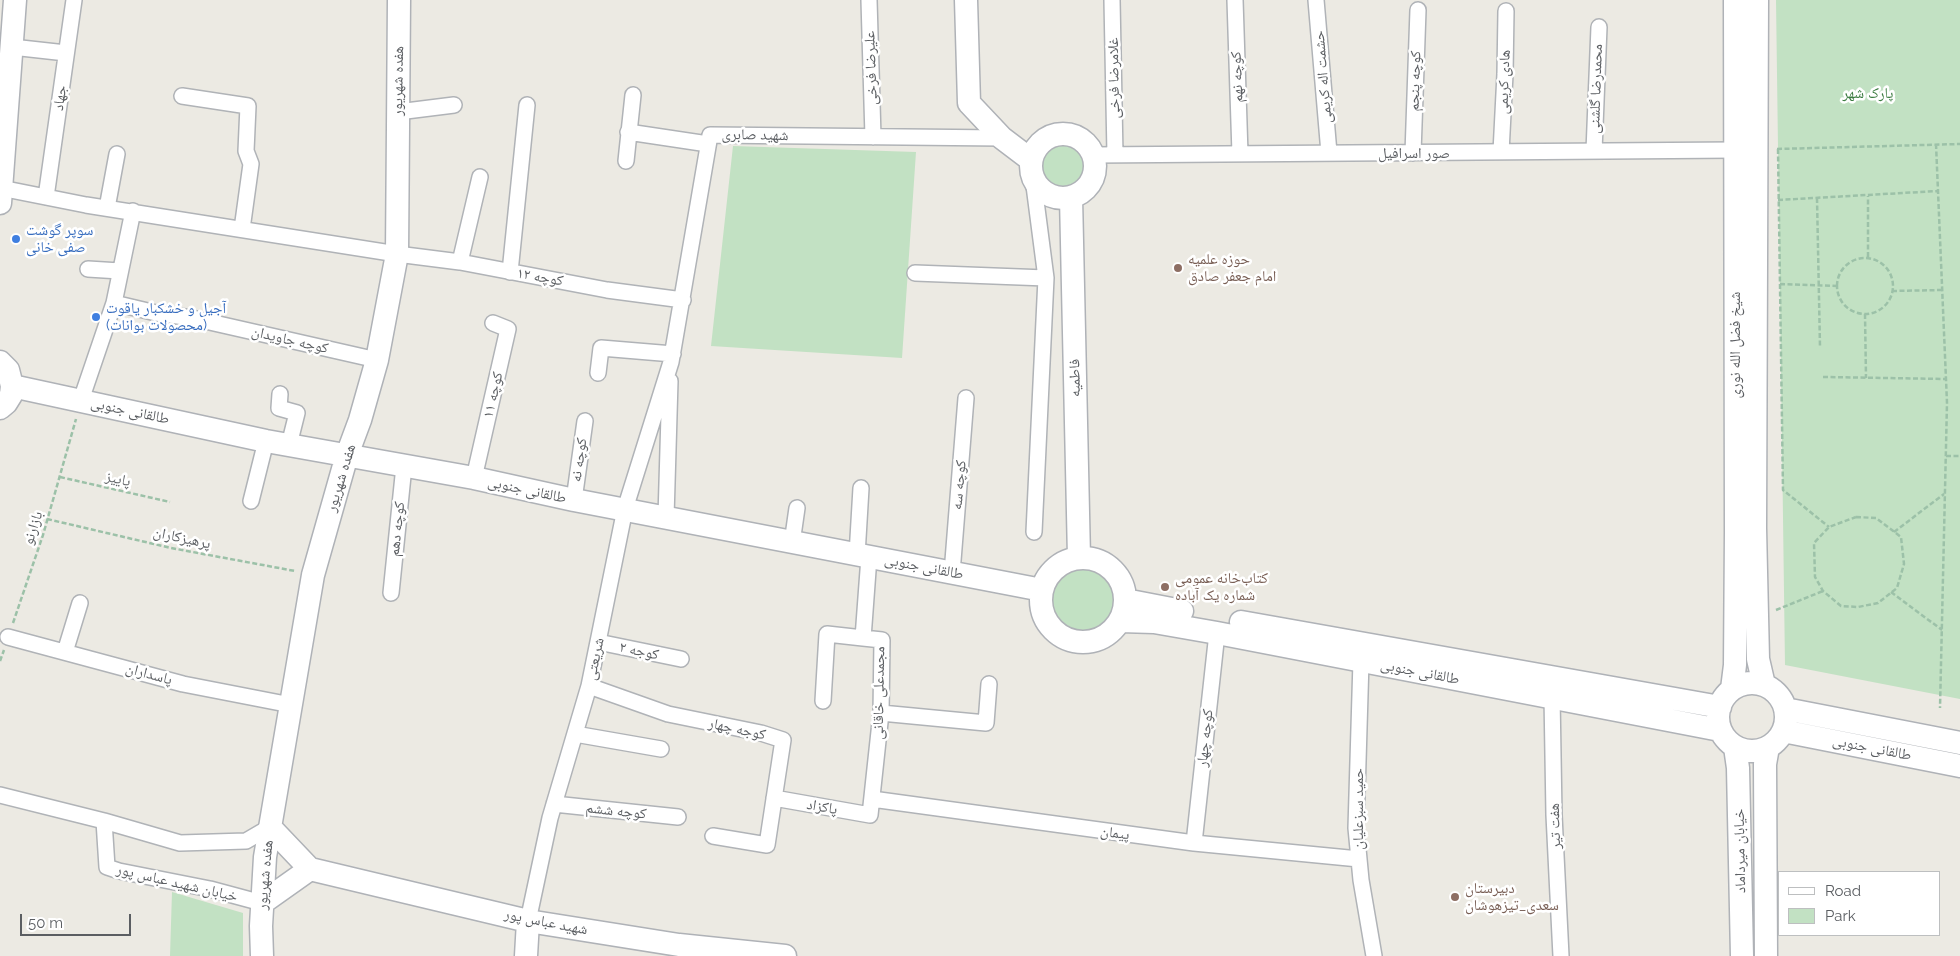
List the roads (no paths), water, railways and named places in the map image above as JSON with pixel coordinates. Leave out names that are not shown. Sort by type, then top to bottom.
[{"type":"main road","name":"هفده شهریور","points":[[262,956],[260,926],[265,857],[313,575],[347,455],[360,420],[377,360],[397,254],[399,0]]},
{"type":"main road","points":[[966,0],[969,103],[1032,169],[1038,186],[1052,196],[1071,197],[1081,193],[1088,186],[1094,176],[1095,166],[1104,155],[1088,146],[1081,139],[1071,135],[1050,136],[1035,150],[1032,169]]},
{"type":"main road","name":"شیخ فضل الله نوری","points":[[1726,698],[1735,665],[1736,551],[1756,149],[1736,0]]},
{"type":"main road","name":"شیخ فضل الله نوری","points":[[1757,0],[1755,528],[1758,660],[1764,685]]},
{"type":"main road","points":[[1,195],[12,47],[10,9]]},
{"type":"main road","name":"فاطمیه","points":[[1071,197],[1079,558]]},
{"type":"main road","points":[[0,362],[8,370],[12,386],[11,395],[0,408]]},
{"type":"main road","name":"طالقانی جنوبی","points":[[12,386],[266,441],[474,478],[574,500],[792,543],[1042,590]]},
{"type":"main road","points":[[1079,558],[1093,559],[1106,564],[1116,574],[1123,586],[1123,610],[1112,631],[1088,642],[1075,641],[1062,636],[1052,628],[1045,617],[1041,604],[1042,590],[1047,578],[1055,568],[1066,561],[1079,558]]},
{"type":"main road","name":"طالقانی جنوبی","points":[[1123,610],[1156,607],[1726,698]]},
{"type":"main road","name":"طالقانی جنوبی","points":[[1123,610],[1154,622],[1216,632],[1552,696],[1720,730]]},
{"type":"main road","points":[[1748,684],[1764,685],[1781,699],[1784,720],[1777,740],[1768,748],[1757,751],[1746,751],[1735,747],[1726,740],[1720,730],[1718,718],[1726,698],[1748,684]]},
{"type":"main road","name":"طالقانی جنوبی","points":[[1784,720],[1868,724],[1960,743]]},
{"type":"main road","name":"طالقانی جنوبی","points":[[1784,720],[1864,747],[1960,766]]},
{"type":"main road","points":[[1864,747],[1868,724]]},
{"type":"main road","name":"خیابان میرداماد","points":[[1735,747],[1738,768],[1742,956]]},
{"type":"main road","name":"خیابان میرداماد","points":[[1766,956],[1765,764],[1768,748]]},
{"type":"main road","points":[[262,903],[310,869],[270,827]]},
{"type":"main road","points":[[1740,846],[1765,846]]},
{"type":"main road","name":"شهید عباس پور","points":[[310,869],[528,921],[679,951],[785,956]]},
{"type":"main road","name":"شریعتی","points":[[526,956],[528,921]]},
{"type":"street","name":"جهاد","points":[[46,197],[74,0]]},
{"type":"street","name":"علیرضا فرخی","points":[[869,0],[873,136]]},
{"type":"street","name":"غلامرضا فرخی","points":[[1104,155],[1112,0]]},
{"type":"street","name":"کوچه نهم","points":[[1235,0],[1240,154]]},
{"type":"street","name":"حشمت اله کریمی","points":[[1316,0],[1329,153]]},
{"type":"street","name":"کوچه پنجم","points":[[1413,152],[1418,10]]},
{"type":"street","name":"هادی کریمی","points":[[1501,152],[1506,11]]},
{"type":"street","name":"محمدرضا گلشنی","points":[[1594,151],[1599,27]]},
{"type":"street","points":[[12,47],[66,53]]},
{"type":"street","points":[[626,161],[633,95]]},
{"type":"street","points":[[182,96],[248,106],[246,151],[251,164],[242,229]]},
{"type":"street","points":[[510,272],[527,105]]},
{"type":"street","points":[[398,112],[454,106]]},
{"type":"street","points":[[628,132],[708,144]]},
{"type":"street","name":"شهید صابری","points":[[672,358],[710,135],[1002,138]]},
{"type":"street","name":"صور اسرافیل","points":[[1104,155],[1756,149]]},
{"type":"street","points":[[107,208],[118,154]]},
{"type":"street","points":[[1032,169],[1046,278],[1034,532]]},
{"type":"street","points":[[460,262],[480,177]]},
{"type":"street","name":"کوچه ۱۲","points":[[1,195],[46,197],[397,254],[460,262],[607,290],[682,300]]},
{"type":"street","points":[[81,400],[114,303],[132,212]]},
{"type":"street","points":[[88,269],[120,271]]},
{"type":"street","points":[[915,273],[1046,278]]},
{"type":"street","name":"کوچه جاویدان","points":[[114,303],[156,313],[192,318],[377,360]]},
{"type":"street","name":"کوچه ۱۱","points":[[474,478],[508,329],[493,323]]},
{"type":"street","points":[[598,373],[602,348],[672,358],[666,517]]},
{"type":"street","name":"شریعتی","points":[[528,921],[554,804],[589,686],[625,510],[672,358]]},
{"type":"street","points":[[280,394],[278,408],[297,413],[289,445]]},
{"type":"street","name":"کوچه سه","points":[[952,572],[966,398]]},
{"type":"street","name":"کوچه نه","points":[[574,500],[585,421]]},
{"type":"street","points":[[251,501],[266,441]]},
{"type":"street","name":"کوچه دهم","points":[[391,593],[404,466]]},
{"type":"street","name":"مجمدعلی خاقانی","points":[[861,488],[863,638],[882,640],[881,714],[870,815]]},
{"type":"street","points":[[792,543],[797,508]]},
{"type":"street","points":[[65,652],[80,603]]},
{"type":"street","name":"کوچه چهار","points":[[1194,843],[1216,632]]},
{"type":"street","points":[[823,701],[827,634],[863,638]]},
{"type":"street","name":"پاسداران","points":[[8,636],[183,684],[291,705]]},
{"type":"street","name":"کوجه ۲","points":[[598,642],[681,659]]},
{"type":"street","name":"حمید سبزعلیان","points":[[1361,661],[1356,828],[1366,917],[1374,956]]},
{"type":"street","points":[[881,714],[986,723],[989,684]]},
{"type":"street","name":"کوجه چهار","points":[[589,686],[668,714],[762,733],[783,740],[767,845],[713,836]]},
{"type":"street","name":"هفت تیر","points":[[1552,696],[1554,815],[1561,956]]},
{"type":"street","points":[[575,734],[660,749]]},
{"type":"street","points":[[0,796],[104,821],[180,842],[246,842],[270,827]]},
{"type":"street","name":"پاکزاد","points":[[774,798],[870,815]]},
{"type":"street","name":"پیمان","points":[[872,799],[1194,843],[1359,859]]},
{"type":"street","name":"کوچه ششم","points":[[554,804],[678,818]]},
{"type":"street","name":"خیابان شهید عباس پور","points":[[104,821],[107,867],[210,889],[262,903]]},
{"type":"place","name":"سوپر گوشت صفی خانی","points":[[16,239]]},
{"type":"place","name":"حوزه علمیه امام جعفر صادق","points":[[1178,268]]},
{"type":"place","name":"آجیل و خشکبار یاقوت (محصولات بوانات)","points":[[96,317]]},
{"type":"place","name":"کتاب‌خانه عمومی شماره یک آباده","points":[[1165,587]]},
{"type":"place","name":"دبیرستان سعدی_تیزهوشان","points":[[1455,897]]},
{"type":"park label","name":"پارک شهر","points":[[1868,93]]}]
